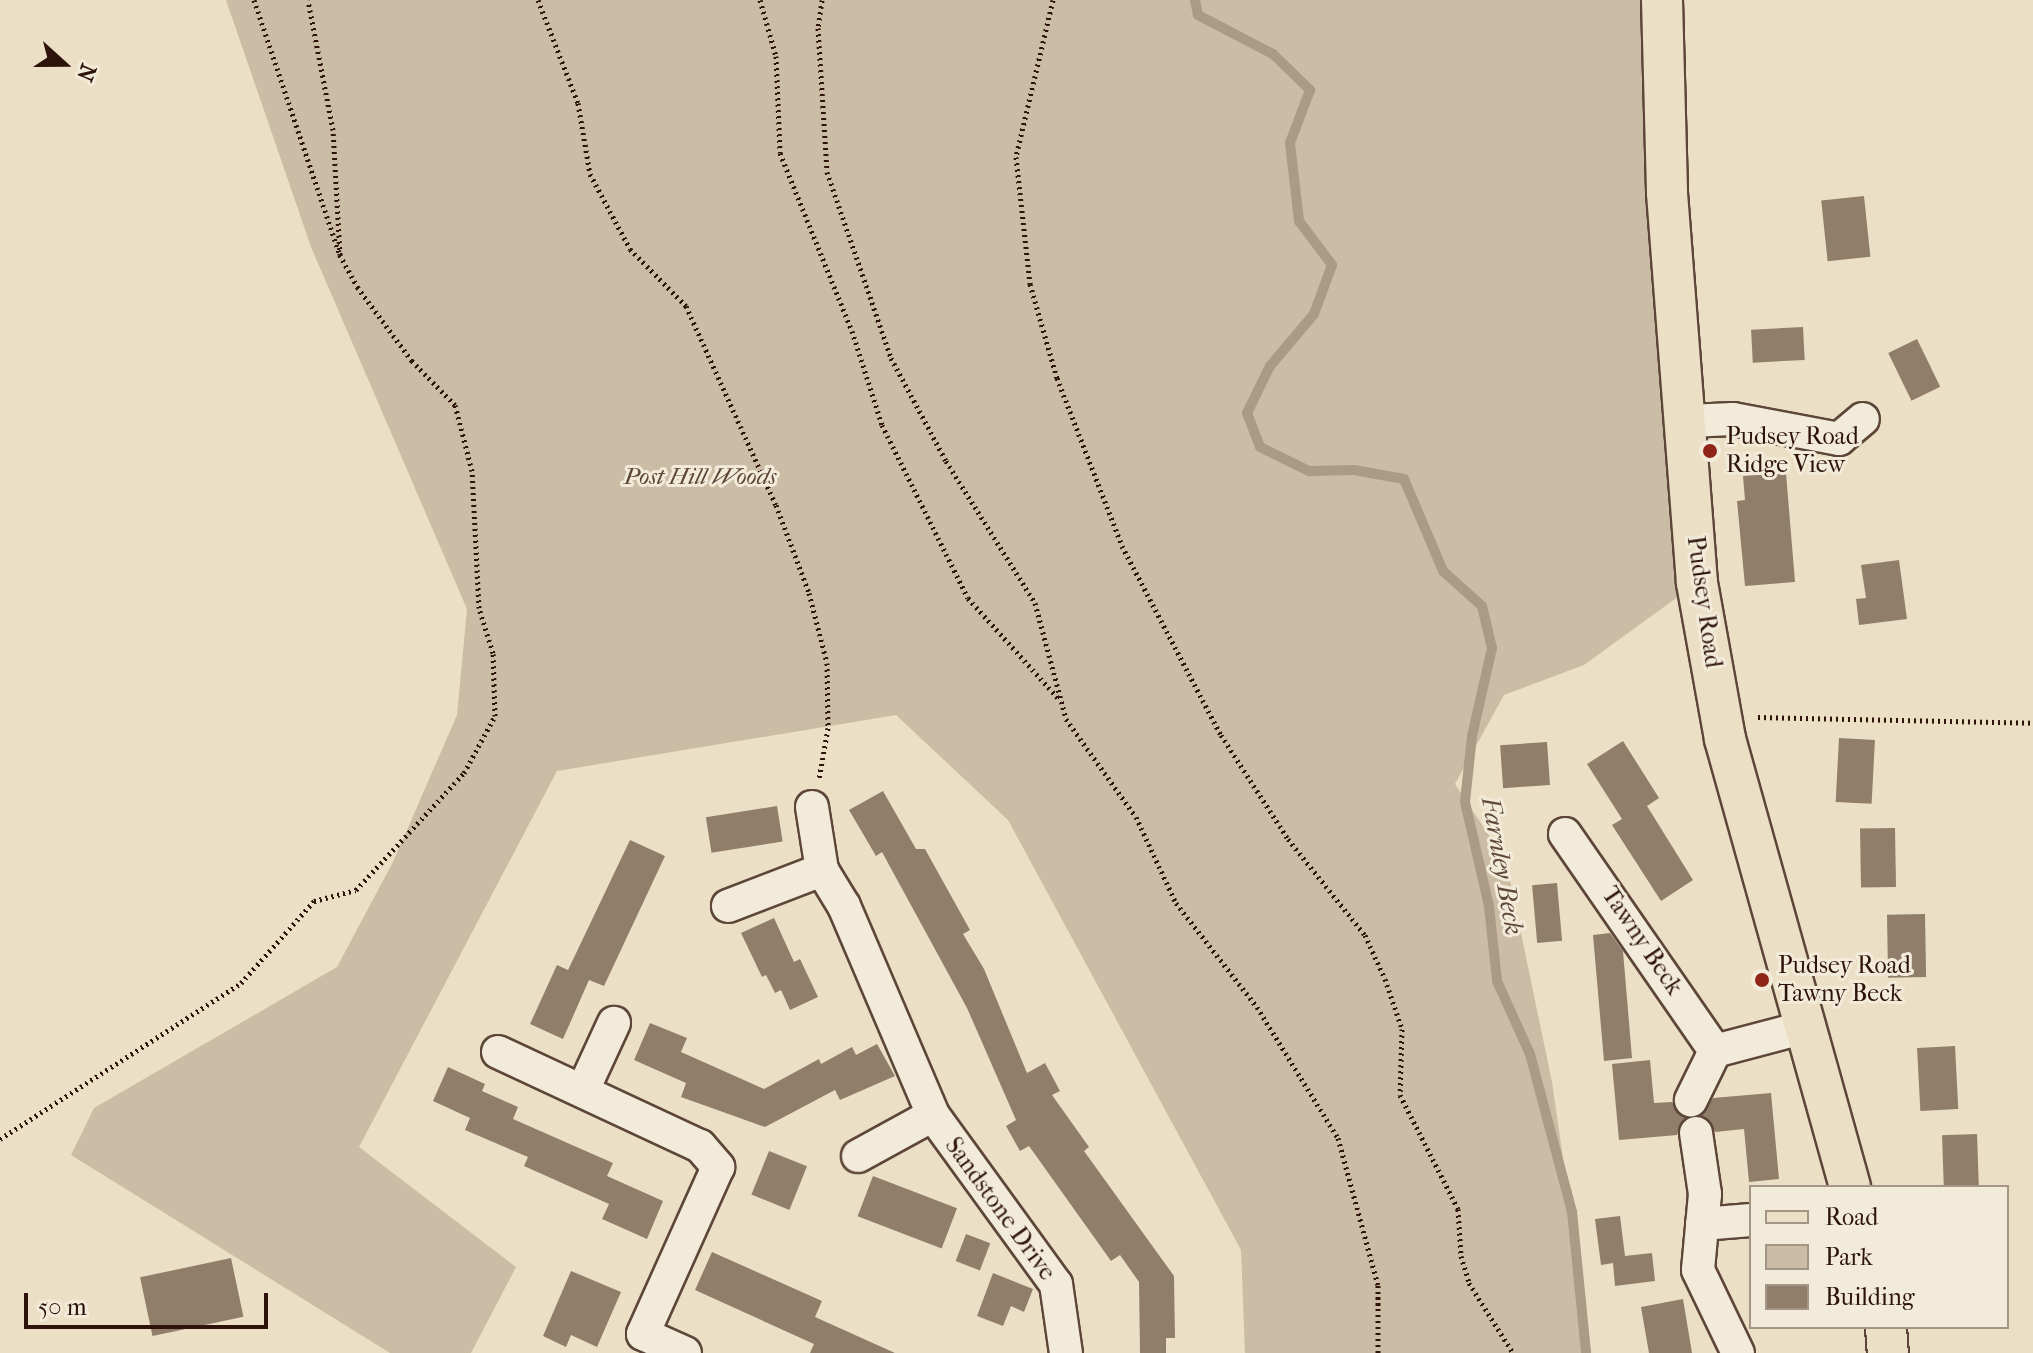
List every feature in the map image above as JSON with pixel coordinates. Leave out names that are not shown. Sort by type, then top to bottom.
[{"type":"main road","name":"Pudsey Road","points":[[1662,0],[1667,193],[1688,421],[1697,583],[1721,716],[1849,1185]]},
{"type":"main road","points":[[1886,1329],[1888,1353]]},
{"type":"street","points":[[1688,421],[1733,419],[1839,439],[1863,419]]},
{"type":"street","name":"Sandstone Drive","points":[[812,807],[822,870],[844,906],[933,1115],[1056,1284],[1066,1353]]},
{"type":"street","name":"Tawny Beck","points":[[1565,834],[1715,1051]]},
{"type":"street","points":[[728,906],[822,870]]},
{"type":"street","points":[[583,1090],[614,1023]]},
{"type":"street","points":[[1691,1100],[1715,1051],[1806,1027]]},
{"type":"street","points":[[498,1052],[700,1146],[718,1167],[638,1343],[685,1353]]},
{"type":"street","name":"Sandstone Drive","points":[[858,1156],[933,1115]]},
{"type":"street","points":[[1696,1133],[1705,1194],[1698,1270],[1738,1353]]},
{"type":"street","points":[[1702,1224],[1749,1220]]},
{"type":"path","points":[[0,1139],[241,983],[314,901],[356,890],[464,773],[495,716],[493,653],[479,608],[472,471],[455,405],[412,361],[340,255],[254,0]]},
{"type":"path","points":[[308,0],[333,130],[340,255]]},
{"type":"path","points":[[538,0],[578,103],[590,174],[630,249],[686,306],[776,505],[809,593],[827,663],[828,728],[812,807]]},
{"type":"path","points":[[760,0],[776,56],[780,153],[852,331],[882,425],[968,598],[1061,701]]},
{"type":"path","points":[[822,0],[818,28],[832,186],[891,358],[946,461],[1035,603],[1066,719],[1136,817],[1176,903],[1257,1007],[1338,1138],[1378,1285],[1378,1353]]},
{"type":"path","points":[[1053,0],[1016,157],[1030,284],[1057,378],[1122,546],[1221,735],[1288,839],[1365,935],[1402,1029],[1400,1095],[1458,1209],[1461,1256],[1469,1283],[1513,1353]]},
{"type":"path","points":[[1721,716],[2033,723]]},
{"type":"green space","name":"Post Hill Woods","points":[[226,0],[1662,0],[1697,583],[1584,665],[1504,695],[1455,784],[1506,861],[1552,1082],[1591,1353],[1245,1353],[1241,1250],[1008,820],[896,715],[557,771],[359,1147],[516,1267],[471,1353],[390,1353],[71,1155],[94,1108],[337,967],[393,862],[457,715],[467,609],[311,247]]},
{"type":"building","points":[[1864,196],[1870,257],[1828,261],[1821,200]]},
{"type":"building","points":[[1803,327],[1805,360],[1753,363],[1751,330]]},
{"type":"building","points":[[1917,339],[1940,387],[1911,401],[1888,353]]},
{"type":"building","points":[[1786,473],[1795,582],[1745,586],[1737,501],[1745,500],[1743,476]]},
{"type":"building","points":[[1899,560],[1907,619],[1859,625],[1856,599],[1866,598],[1861,565]]},
{"type":"building","points":[[1839,738],[1875,740],[1872,804],[1836,802]]},
{"type":"building","points":[[1623,741],[1659,798],[1647,806],[1693,880],[1661,901],[1612,825],[1622,819],[1587,764]]},
{"type":"building","points":[[1547,742],[1550,785],[1503,788],[1500,745]]},
{"type":"building","points":[[883,791],[916,849],[925,849],[970,930],[963,934],[984,969],[1027,1073],[1045,1063],[1060,1091],[1052,1095],[1089,1147],[1084,1151],[1174,1276],[1175,1338],[1166,1338],[1166,1353],[1140,1353],[1139,1282],[1120,1255],[1111,1261],[1029,1146],[1020,1151],[1006,1126],[1016,1120],[967,1008],[882,852],[876,856],[849,810]]},
{"type":"building","points":[[777,806],[783,842],[712,853],[706,817]]},
{"type":"building","points":[[1895,828],[1896,887],[1861,888],[1860,829]]},
{"type":"building","points":[[630,840],[665,856],[604,986],[589,980],[563,1039],[530,1024],[557,965],[568,970]]},
{"type":"building","points":[[1557,883],[1562,941],[1537,943],[1532,885]]},
{"type":"building","points":[[1925,914],[1926,977],[1888,978],[1887,915]]},
{"type":"building","points":[[774,918],[794,962],[800,959],[818,997],[790,1010],[781,990],[775,993],[766,975],[762,977],[741,933]]},
{"type":"building","points":[[1610,933],[1623,951],[1632,1058],[1604,1061],[1593,935]]},
{"type":"building","points":[[650,1023],[687,1038],[681,1052],[764,1089],[819,1059],[821,1064],[852,1047],[856,1055],[877,1044],[895,1076],[840,1100],[835,1090],[765,1127],[681,1097],[686,1083],[634,1060]]},
{"type":"building","points":[[1955,1046],[1958,1109],[1920,1111],[1917,1048]]},
{"type":"building","points":[[1650,1060],[1654,1103],[1672,1102],[1685,1118],[1677,1135],[1619,1140],[1612,1064]]},
{"type":"building","points":[[448,1067],[485,1084],[482,1091],[518,1107],[513,1119],[613,1163],[607,1176],[663,1201],[647,1239],[602,1219],[609,1204],[524,1166],[528,1157],[465,1130],[470,1118],[433,1101]]},
{"type":"building","points":[[1771,1093],[1779,1179],[1749,1182],[1744,1129],[1715,1132],[1702,1115],[1713,1098]]},
{"type":"building","points":[[1977,1134],[1979,1185],[1944,1185],[1942,1135]]},
{"type":"building","points":[[769,1151],[807,1166],[789,1210],[751,1195]]},
{"type":"building","points":[[873,1176],[957,1208],[942,1248],[858,1216]]},
{"type":"building","points":[[1620,1216],[1625,1256],[1652,1253],[1655,1281],[1615,1286],[1613,1263],[1601,1265],[1595,1219]]},
{"type":"building","points":[[966,1234],[990,1243],[980,1270],[956,1261]]},
{"type":"building","points":[[712,1252],[822,1301],[815,1317],[895,1353],[810,1353],[814,1344],[695,1290]]},
{"type":"building","points":[[231,1258],[243,1317],[153,1336],[140,1277]]},
{"type":"building","points":[[571,1271],[621,1292],[597,1347],[571,1335],[566,1347],[543,1336]]},
{"type":"building","points":[[993,1273],[1033,1289],[1024,1312],[1011,1306],[1003,1326],[977,1316]]},
{"type":"building","points":[[1683,1299],[1692,1353],[1649,1353],[1641,1307]]},
{"type":"waterway","name":"Farnley Beck","points":[[1195,0],[1198,15],[1273,54],[1310,90],[1290,143],[1299,221],[1332,265],[1314,314],[1270,366],[1247,413],[1260,447],[1309,471],[1354,470],[1404,479],[1443,571],[1482,606],[1492,648],[1472,736],[1465,802],[1489,906],[1497,981],[1530,1054],[1572,1212],[1586,1353]]},
{"type":"place","name":"Pudsey Road Ridge View","points":[[1710,451]]},
{"type":"place","name":"Pudsey Road Tawny Beck","points":[[1762,980]]}]
